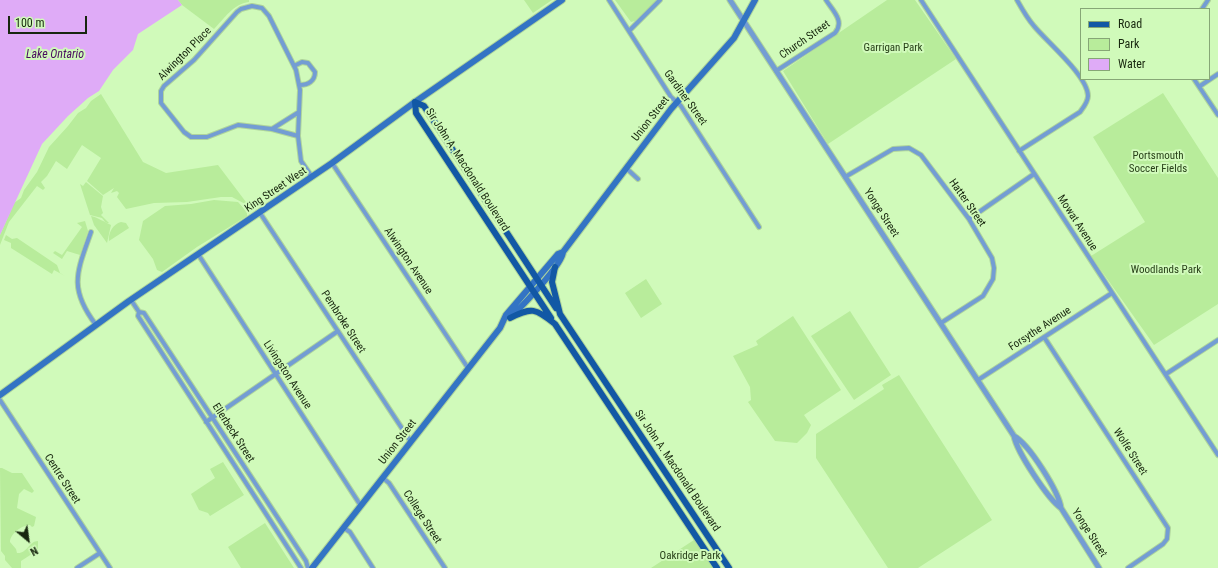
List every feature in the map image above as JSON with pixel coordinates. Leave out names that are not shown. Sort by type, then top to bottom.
[{"type":"main road","name":"King Street West","points":[[0,395],[131,300],[312,177],[562,0]]},
{"type":"main road","name":"Union Street","points":[[312,568],[500,328],[534,292],[558,254],[563,252],[676,102],[734,38],[755,0]]},
{"type":"main road","name":"Sir John A. Macdonald Boulevard","points":[[717,568],[554,324],[416,113],[416,102],[424,106],[729,568]]},
{"type":"main road","name":"Union Street","points":[[500,328],[506,315],[530,287],[539,282],[555,267],[563,257],[563,252]]},
{"type":"main road","points":[[555,267],[552,282],[560,314]]},
{"type":"main road","points":[[510,318],[526,310],[530,310],[541,313],[554,324]]},
{"type":"street","name":"Gardiner Street","points":[[609,0],[671,97],[682,106],[759,227]]},
{"type":"street","points":[[629,31],[660,0]]},
{"type":"street","name":"Yonge Street","points":[[730,0],[1014,436],[1017,446],[1041,484],[1054,503],[1061,508]]},
{"type":"street","name":"Church Street","points":[[776,71],[835,33],[839,28],[839,20],[826,0]]},
{"type":"street","name":"Mowat Avenue","points":[[921,0],[1218,455]]},
{"type":"street","points":[[1017,0],[1032,24],[1071,65],[1080,79]]},
{"type":"street","name":"Alwington Place","points":[[298,136],[272,129],[238,125],[207,137],[191,137],[184,132],[164,109],[161,103],[161,91],[168,82],[194,60],[237,12],[246,6],[257,6],[266,12],[294,66],[300,85],[298,136],[301,161],[312,177]]},
{"type":"street","points":[[294,66],[302,62],[308,63],[315,72],[311,82],[300,85]]},
{"type":"street","points":[[1019,151],[1080,112],[1085,105],[1088,96],[1086,88],[1081,80]]},
{"type":"street","points":[[1195,80],[1218,115]]},
{"type":"street","points":[[1200,86],[1209,80]]},
{"type":"street","points":[[272,129],[299,112]]},
{"type":"street","name":"Hatter Street","points":[[845,177],[893,149],[909,148],[922,155],[969,219],[992,258],[994,268],[993,279],[983,296],[941,323]]},
{"type":"street","name":"Alwington Avenue","points":[[332,163],[468,368]]},
{"type":"street","points":[[626,168],[638,179]]},
{"type":"street","points":[[969,219],[1034,174]]},
{"type":"street","name":"Pembroke Street","points":[[260,212],[411,442]]},
{"type":"street","points":[[91,232],[79,269],[78,293],[82,305],[96,325]]},
{"type":"street","name":"Livingston Avenue","points":[[198,254],[361,506]]},
{"type":"street","name":"Forsythe Avenue","points":[[978,380],[1112,293]]},
{"type":"street","name":"Ellerbeck Street","points":[[131,300],[139,312],[138,316],[302,568]]},
{"type":"street","name":"Ellerbeck Street","points":[[139,312],[144,313],[306,561],[308,568]]},
{"type":"street","points":[[206,422],[338,331]]},
{"type":"street","name":"Wolfe Street","points":[[1044,337],[1168,528],[1167,539],[1163,544],[1128,568]]},
{"type":"street","points":[[1166,374],[1218,341]]},
{"type":"street","name":"Centre Street","points":[[0,400],[110,568]]},
{"type":"street","name":"Yonge Street","points":[[1014,436],[1019,439],[1030,452],[1057,493],[1061,508],[1100,568]]},
{"type":"street","name":"College Street","points":[[383,478],[389,483],[444,568]]},
{"type":"street","points":[[344,528],[350,532],[373,568]]},
{"type":"street","points":[[77,568],[100,553]]},
{"type":"green space","points":[[178,0],[249,0],[249,2],[243,3],[234,9],[214,29],[182,5]]},
{"type":"green space","points":[[524,0],[552,0],[533,13]]},
{"type":"green space","points":[[615,0],[657,0],[635,21],[631,22]]},
{"type":"green space","name":"Garrigan Park","points":[[887,0],[915,0],[956,59],[828,144],[783,71]]},
{"type":"green space","points":[[1163,93],[1218,178],[1218,304],[1154,345],[1091,256],[1145,222],[1093,137]]},
{"type":"green space","points":[[101,94],[143,162],[166,173],[218,165],[249,206],[232,197],[221,197],[187,202],[154,203],[126,209],[117,197],[119,193],[117,191],[111,193],[114,188],[103,195],[87,181],[101,158],[82,145],[67,169],[56,161],[47,176],[41,182],[45,188],[43,190],[37,186],[9,222],[0,245],[0,235],[14,203],[21,198],[24,190],[37,172],[49,147],[78,113],[86,108],[91,101]]},
{"type":"green space","points":[[86,182],[103,196],[101,207],[103,213],[101,215],[109,223],[106,223],[102,218],[90,215],[80,184],[83,186]]},
{"type":"green space","points":[[214,200],[238,202],[247,212],[247,216],[197,247],[162,272],[157,270],[153,259],[139,240],[143,221],[165,206]]},
{"type":"green space","points":[[91,216],[111,225],[107,243],[94,225]]},
{"type":"green space","points":[[85,221],[88,231],[80,255],[67,251],[62,259],[53,253],[55,251],[62,255],[82,227],[77,223]]},
{"type":"green space","points":[[121,222],[126,223],[129,228],[109,241],[109,235],[112,229]]},
{"type":"green space","points":[[6,235],[12,239],[17,238],[57,265],[60,273],[65,276],[54,270],[52,274],[11,248],[11,243],[4,240]]},
{"type":"green space","points":[[646,279],[662,304],[641,318],[625,293]]},
{"type":"green space","points":[[850,311],[891,375],[854,400],[811,336]]},
{"type":"green space","points":[[793,316],[841,390],[804,415],[811,425],[807,433],[797,443],[775,441],[748,402],[751,400],[750,387],[733,356],[758,345],[756,341]]},
{"type":"green space","points":[[899,375],[992,520],[918,568],[888,568],[816,458],[816,434],[884,389],[882,385]]},
{"type":"green space","points":[[223,462],[244,495],[210,516],[208,513],[199,510],[191,494],[215,478],[210,469]]},
{"type":"green space","points":[[0,468],[12,473],[22,473],[34,491],[32,493],[24,489],[19,494],[17,508],[36,517],[34,526],[32,527],[27,525],[20,528],[14,533],[10,542],[16,549],[17,553],[20,553],[32,543],[38,541],[38,550],[21,561],[21,568],[12,568],[5,560],[5,556],[1,551]]},
{"type":"green space","points":[[265,523],[294,568],[241,568],[228,547]]},
{"type":"green space","name":"Oakridge Park","points":[[694,540],[713,568],[651,568]]},
{"type":"water","name":"Lake Ontario","points":[[0,0],[178,0],[182,5],[138,34],[133,50],[113,70],[99,91],[88,98],[68,116],[42,144],[0,235]]},
{"type":"park label","name":"Portsmouth Soccer Fields","points":[[1158,162]]},
{"type":"park label","name":"Woodlands Park","points":[[1166,270]]}]
